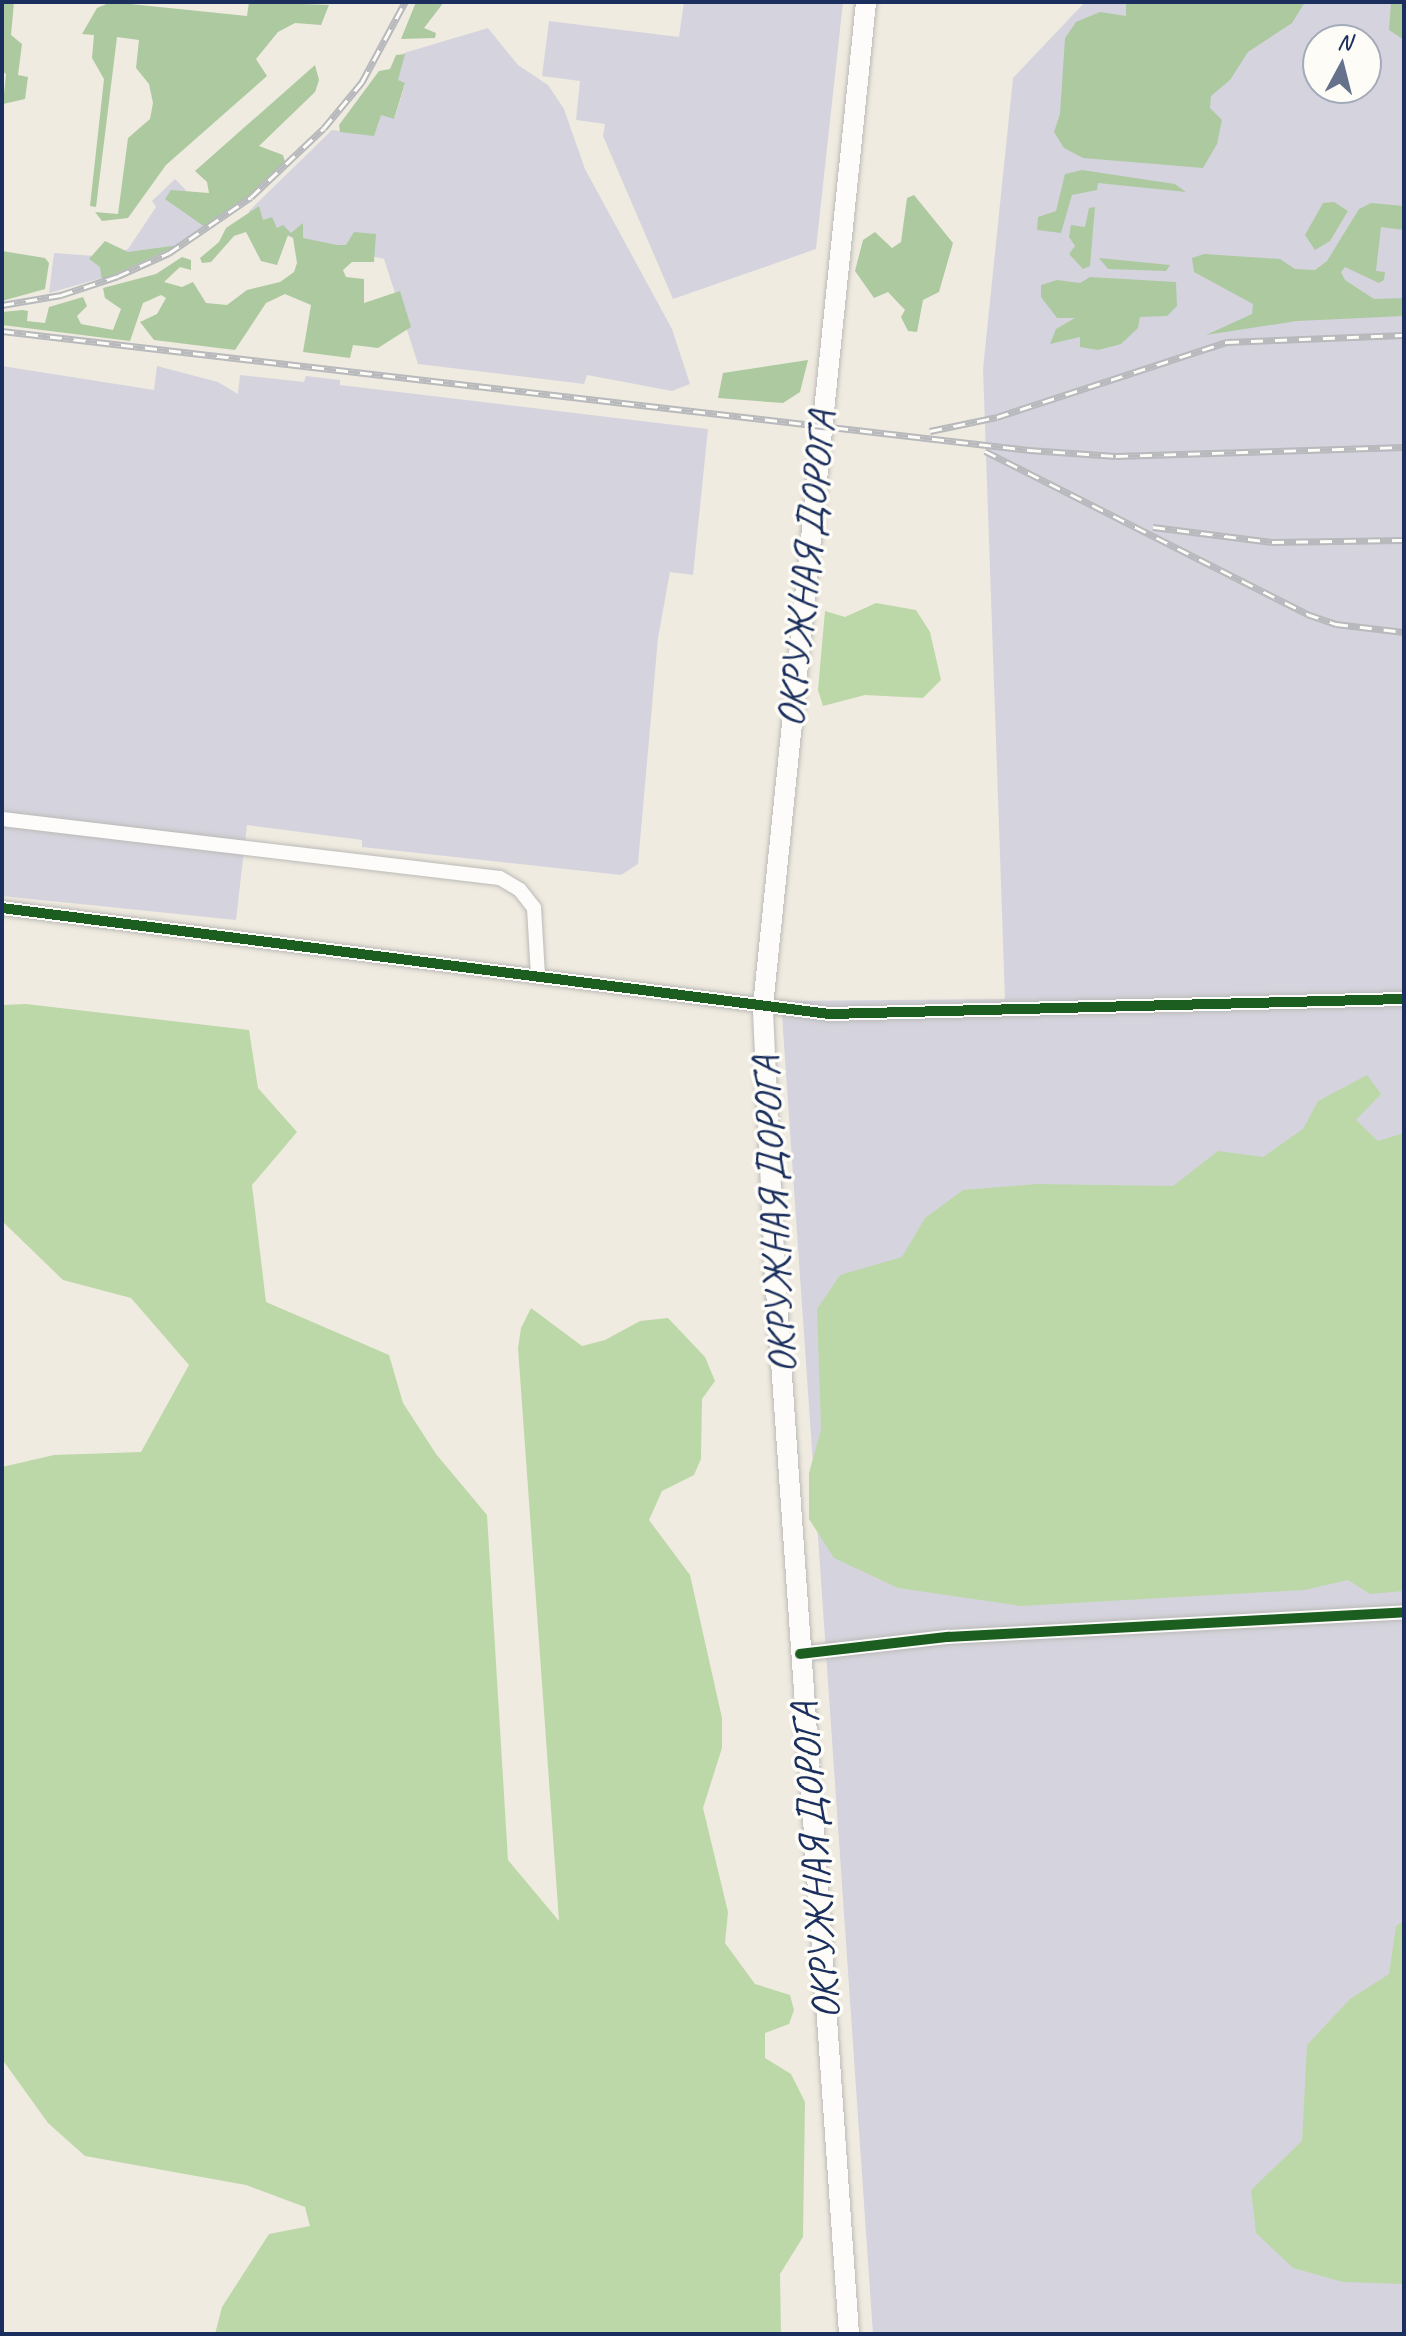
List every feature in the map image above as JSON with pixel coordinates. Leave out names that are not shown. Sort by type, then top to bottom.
[{"type":"main road","name":"ОКРУЖНАЯ ДОРОГА","points":[[849,2334],[800,1654],[763,1006],[866,2]]},
{"type":"street","points":[[2,819],[500,878],[520,890],[534,908],[538,975]]},
{"type":"street","points":[[2,908],[763,1006],[870,1015],[1404,999]]},
{"type":"street","points":[[800,1654],[948,1637],[1404,1612]]},
{"type":"shaded area","points":[[684,2],[843,2],[816,249],[673,299],[603,136],[605,124],[576,120],[580,81],[542,76],[549,21],[679,37]]},
{"type":"shaded area","points":[[1085,2],[1404,2],[1404,2334],[873,2334],[781,1001],[1005,999],[983,369],[1013,78]]},
{"type":"shaded area","points":[[488,28],[518,65],[548,85],[564,109],[585,169],[672,329],[690,384],[672,391],[587,375],[584,384],[418,364],[384,259],[253,228],[249,211],[332,130],[373,135],[380,113],[395,117],[405,84],[396,81],[404,53]]},
{"type":"shaded area","points":[[175,179],[214,219],[169,251],[116,274],[49,293],[54,253],[109,257],[128,249],[156,207],[152,201]]},
{"type":"shaded area","points":[[2,366],[154,390],[157,366],[218,382],[238,394],[240,375],[304,382],[306,376],[340,380],[340,385],[708,429],[693,575],[670,572],[658,638],[638,864],[621,875],[362,847],[362,840],[247,825],[236,920],[2,896]]},
{"type":"green space","points":[[2,2],[14,2],[11,35],[22,44],[18,75],[28,77],[25,99],[3,104],[6,74],[2,71]]},
{"type":"green space","points":[[111,2],[247,16],[249,2],[329,5],[321,25],[295,23],[278,32],[256,59],[267,76],[166,165],[128,218],[102,221],[95,212],[118,214],[128,138],[150,119],[153,103],[149,84],[136,68],[139,40],[117,37],[96,207],[90,206],[104,79],[92,58],[94,35],[82,34],[97,8]]},
{"type":"green space","points":[[416,2],[444,2],[424,28],[436,33],[435,38],[401,39]]},
{"type":"green space","points":[[1126,2],[1305,2],[1292,23],[1248,52],[1230,80],[1211,96],[1210,108],[1222,120],[1217,144],[1203,168],[1083,158],[1064,148],[1054,132],[1060,114],[1065,38],[1076,22],[1100,12],[1126,16]]},
{"type":"green space","points":[[1391,2],[1404,2],[1404,40],[1389,30]]},
{"type":"green space","points":[[405,54],[398,80],[405,83],[394,119],[381,115],[374,136],[340,132],[339,125],[379,71],[390,69],[396,55]]},
{"type":"green space","points":[[315,65],[319,80],[315,92],[259,146],[283,155],[285,162],[250,196],[205,227],[165,199],[171,190],[209,193],[207,182],[195,171]]},
{"type":"green space","points":[[1082,170],[1175,184],[1186,192],[1098,183],[1097,190],[1072,195],[1061,233],[1037,230],[1038,217],[1056,211],[1065,174]]},
{"type":"green space","points":[[914,195],[953,243],[939,292],[923,300],[917,332],[908,331],[901,317],[905,310],[888,292],[874,298],[855,271],[863,240],[875,232],[892,248],[901,242],[907,198]]},
{"type":"green space","points":[[1334,202],[1348,211],[1330,241],[1315,250],[1305,235],[1323,203]]},
{"type":"green space","points":[[1371,203],[1404,206],[1404,230],[1381,227],[1376,271],[1385,272],[1384,280],[1379,283],[1345,267],[1341,272],[1345,280],[1374,299],[1404,298],[1404,316],[1297,321],[1206,335],[1252,314],[1253,304],[1194,272],[1192,258],[1204,254],[1280,259],[1295,269],[1315,270],[1327,261],[1359,209]]},
{"type":"green space","points":[[259,206],[263,220],[272,217],[277,228],[283,225],[291,233],[303,223],[303,238],[346,245],[354,232],[376,234],[374,262],[352,262],[343,270],[346,277],[364,279],[364,303],[400,291],[411,327],[378,348],[353,345],[350,358],[303,352],[311,305],[285,294],[266,303],[235,350],[154,340],[140,322],[157,314],[166,298],[161,295],[143,303],[130,341],[2,325],[2,312],[28,311],[27,321],[45,323],[49,307],[83,297],[87,306],[77,316],[81,324],[113,330],[121,309],[105,298],[103,288],[156,274],[182,257],[191,260],[191,270],[180,267],[164,282],[182,287],[193,282],[206,303],[227,305],[247,290],[280,282],[294,272],[297,263],[293,238],[288,235],[277,265],[261,261],[246,232],[234,236],[211,262],[202,263],[200,258],[219,242],[226,228]]},
{"type":"green space","points":[[1095,207],[1090,266],[1083,269],[1069,254],[1075,246],[1069,237],[1071,225],[1085,227],[1089,208]]},
{"type":"green space","points":[[105,241],[128,252],[179,245],[102,280],[100,267],[89,259]]},
{"type":"green space","points":[[2,251],[45,258],[49,263],[45,289],[2,301]]},
{"type":"green space","points":[[1099,258],[1170,265],[1166,271],[1108,269]]},
{"type":"green space","points":[[1090,277],[1176,282],[1177,306],[1167,316],[1140,317],[1138,328],[1121,344],[1098,350],[1080,347],[1080,337],[1050,344],[1056,329],[1075,318],[1057,318],[1041,297],[1041,285],[1057,280],[1080,283]]},
{"type":"green space","points":[[808,360],[800,392],[783,403],[718,398],[723,373]]},
{"type":"green space","points":[[876,603],[916,610],[930,632],[941,680],[923,698],[865,695],[823,706],[818,690],[825,611],[845,617]]},
{"type":"green space","points":[[26,1004],[249,1030],[258,1088],[297,1132],[252,1185],[266,1302],[389,1355],[403,1403],[436,1454],[487,1515],[508,1860],[559,1921],[518,1348],[521,1328],[531,1308],[582,1346],[605,1340],[640,1321],[668,1318],[705,1357],[715,1381],[702,1399],[701,1459],[694,1475],[662,1491],[649,1520],[690,1575],[722,1718],[722,1748],[703,1808],[728,1912],[725,1943],[755,1984],[790,1995],[794,2010],[789,2024],[765,2033],[765,2058],[791,2074],[805,2102],[803,2237],[780,2274],[781,2334],[215,2334],[222,2307],[269,2234],[310,2226],[305,2207],[246,2185],[85,2156],[48,2123],[2,2059],[2,1467],[54,1455],[141,1452],[189,1365],[131,1298],[63,1280],[2,1221],[2,1005]]},
{"type":"green space","points":[[1367,1075],[1381,1094],[1356,1120],[1378,1141],[1404,1133],[1404,1591],[1370,1594],[1348,1580],[1305,1590],[1021,1606],[898,1588],[834,1558],[809,1519],[809,1473],[821,1430],[817,1309],[840,1275],[902,1257],[925,1218],[963,1190],[1037,1184],[1173,1186],[1218,1151],[1263,1157],[1303,1129],[1318,1101]]},
{"type":"green space","points":[[1404,1921],[1404,2284],[1343,2282],[1293,2268],[1256,2233],[1251,2190],[1302,2141],[1307,2045],[1350,1999],[1389,1974],[1396,1926]]},
{"type":"railway","points":[[2,305],[61,295],[118,276],[169,253],[251,197],[324,128],[362,82],[405,2]]},
{"type":"railway","points":[[2,331],[1029,450],[1116,456],[1404,447]]},
{"type":"railway","points":[[930,431],[997,417],[1227,342],[1404,335]]},
{"type":"railway","points":[[985,451],[1307,614],[1336,624],[1404,632]]},
{"type":"railway","points":[[1153,527],[1272,542],[1404,540]]},
{"type":"cycle path","points":[[2,908],[830,1014],[1404,999]]},
{"type":"cycle path","points":[[800,1654],[948,1637],[1404,1612]]}]
